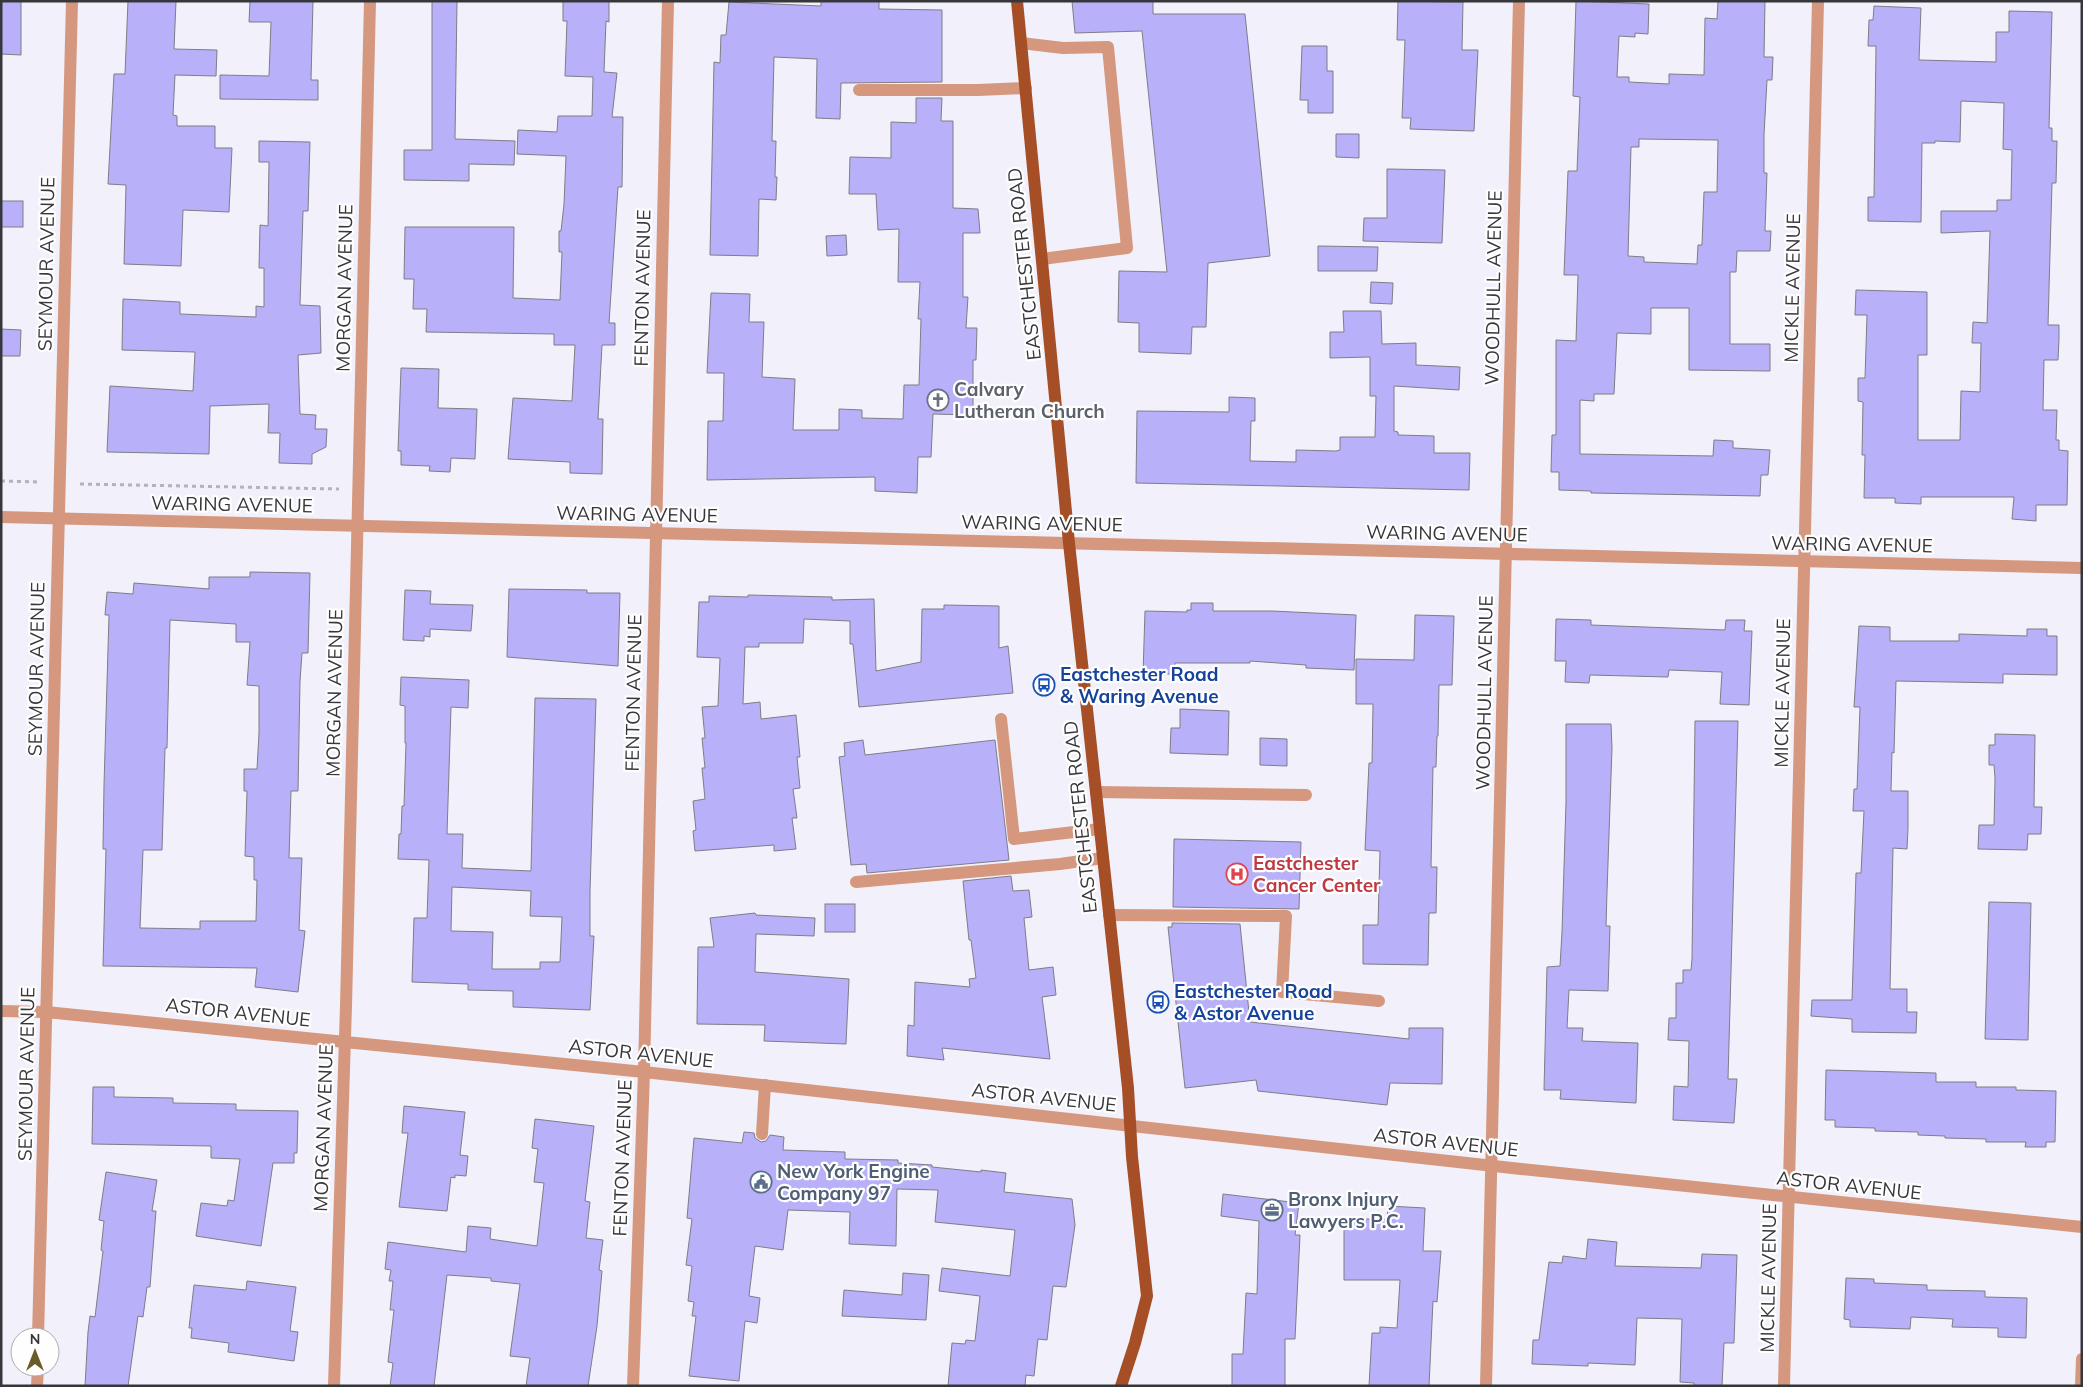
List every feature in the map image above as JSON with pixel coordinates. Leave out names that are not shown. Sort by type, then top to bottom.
[{"type":"main road","name":"EASTCHESTER ROAD","points":[[1017,1],[1069,543],[1131,1126],[1132,1158],[1147,1296],[1135,1343],[1121,1386]]},
{"type":"street","name":"SEYMOUR AVENUE","points":[[38,1327],[72,1]]},
{"type":"street","name":"MORGAN AVENUE","points":[[334,1386],[345,1042],[370,1]]},
{"type":"street","name":"FENTON AVENUE","points":[[633,1386],[644,1072],[668,1]]},
{"type":"street","name":"WOODHULL AVENUE","points":[[1486,1386],[1519,1]]},
{"type":"street","name":"MICKLE AVENUE","points":[[1784,1386],[1818,1]]},
{"type":"street","points":[[1022,43],[1063,48],[1108,47],[1127,248],[1042,259]]},
{"type":"street","points":[[859,90],[1026,88]]},
{"type":"street","name":"WARING AVENUE","points":[[1,517],[2082,568]]},
{"type":"street","points":[[1002,719],[1014,839],[1100,829]]},
{"type":"street","points":[[1096,792],[1306,795]]},
{"type":"street","points":[[856,882],[1060,864],[1103,858]]},
{"type":"street","points":[[1109,915],[1286,916],[1282,992],[1379,1001]]},
{"type":"street","name":"ASTOR AVENUE","points":[[1,1011],[46,1012],[644,1072],[1788,1197],[2082,1227]]},
{"type":"street","points":[[762,1134],[765,1085]]},
{"type":"street","points":[[2081,1386],[2082,1359]]},
{"type":"path","points":[[1,481],[42,482]]},
{"type":"path","points":[[80,484],[339,489]]},
{"type":"building","points":[[1,1],[21,1],[21,55],[1,54]]},
{"type":"building","points":[[128,1],[176,1],[174,49],[217,50],[216,76],[175,75],[173,115],[177,116],[177,126],[215,126],[215,148],[232,148],[229,212],[183,210],[181,266],[124,264],[126,185],[108,184],[114,74],[125,74]]},
{"type":"building","points":[[250,1],[313,1],[311,80],[318,80],[318,100],[220,99],[220,75],[269,76],[271,22],[249,22]]},
{"type":"building","points":[[432,1],[457,1],[455,139],[515,141],[514,165],[469,164],[469,181],[404,180],[404,150],[432,150]]},
{"type":"building","points":[[563,1],[609,1],[609,22],[606,21],[604,72],[617,73],[612,117],[623,117],[622,187],[618,187],[609,323],[615,323],[615,345],[602,345],[598,419],[603,419],[602,474],[570,473],[570,462],[508,459],[513,398],[572,401],[575,345],[554,345],[554,334],[426,332],[427,309],[413,309],[414,279],[404,279],[405,227],[514,227],[513,298],[560,300],[562,252],[559,252],[559,231],[561,231],[564,204],[566,156],[517,154],[518,130],[557,132],[558,116],[592,116],[593,77],[565,76],[567,21],[563,21]]},
{"type":"building","points":[[821,1],[879,1],[879,9],[942,10],[942,82],[841,83],[840,119],[816,118],[817,59],[774,57],[772,141],[776,141],[776,200],[759,199],[758,256],[710,255],[714,62],[720,63],[721,35],[726,35],[729,2],[821,6]]},
{"type":"building","points":[[1072,1],[1153,1],[1153,14],[1245,14],[1270,256],[1208,263],[1206,327],[1192,327],[1191,354],[1139,352],[1139,323],[1118,322],[1119,271],[1167,272],[1142,31],[1075,33]]},
{"type":"building","points":[[1398,1],[1463,2],[1462,50],[1478,50],[1474,131],[1410,129],[1411,118],[1402,118],[1405,40],[1397,40]]},
{"type":"building","points":[[1576,1],[1649,4],[1648,34],[1635,33],[1635,37],[1619,36],[1617,77],[1629,77],[1629,82],[1669,84],[1669,74],[1704,75],[1705,18],[1717,19],[1718,1],[1765,1],[1764,57],[1773,57],[1772,80],[1767,80],[1764,135],[1764,173],[1767,173],[1765,231],[1771,231],[1770,251],[1737,251],[1736,272],[1730,272],[1730,344],[1770,344],[1770,371],[1689,370],[1689,308],[1651,308],[1651,334],[1617,333],[1614,394],[1594,394],[1594,401],[1580,400],[1580,454],[1713,456],[1714,440],[1733,441],[1733,448],[1770,450],[1768,475],[1761,475],[1760,496],[1591,493],[1591,491],[1559,490],[1559,472],[1551,472],[1552,435],[1556,435],[1556,340],[1576,341],[1578,275],[1564,275],[1568,171],[1577,171],[1580,97],[1573,96]],"holes":[[[1639,139],[1718,140],[1717,192],[1704,192],[1702,245],[1698,245],[1697,264],[1644,262],[1644,257],[1628,256],[1631,147],[1639,147]]]},
{"type":"building","points":[[1874,6],[1921,8],[1919,60],[1996,62],[1996,32],[2009,32],[2009,11],[2052,12],[2049,128],[2052,128],[2052,141],[2057,141],[2056,183],[2052,183],[2048,325],[2059,325],[2059,339],[2058,360],[2044,360],[2043,410],[2057,410],[2056,440],[2059,440],[2059,450],[2068,451],[2067,505],[2036,505],[2036,521],[2012,519],[2014,497],[1921,497],[1921,504],[1895,503],[1895,498],[1864,498],[1865,455],[1862,455],[1863,402],[1858,401],[1858,378],[1865,378],[1867,315],[1855,315],[1856,290],[1927,292],[1927,355],[1918,355],[1918,440],[1960,440],[1961,391],[1980,392],[1981,343],[1972,343],[1973,322],[1987,323],[1990,231],[1941,233],[1941,211],[1997,211],[1997,200],[2011,200],[2012,150],[2003,149],[2004,103],[1961,101],[1960,142],[1935,141],[1935,143],[1922,143],[1921,222],[1868,221],[1868,197],[1874,197],[1876,46],[1868,46],[1869,20],[1873,20]]},
{"type":"building","points":[[1302,46],[1327,46],[1327,71],[1333,71],[1333,113],[1308,113],[1308,100],[1300,100]]},
{"type":"building","points":[[916,98],[942,98],[941,121],[953,121],[953,208],[978,209],[980,233],[963,233],[963,297],[968,297],[966,328],[977,328],[976,360],[973,360],[973,415],[933,414],[931,457],[918,457],[917,493],[875,491],[875,477],[707,480],[708,421],[723,421],[724,373],[707,373],[711,293],[750,294],[749,322],[764,322],[762,377],[795,379],[793,430],[839,430],[839,409],[862,410],[862,418],[903,419],[904,385],[919,385],[921,319],[918,319],[920,282],[898,282],[899,229],[878,230],[876,194],[849,194],[850,157],[891,158],[891,122],[916,123]]},
{"type":"building","points":[[1336,134],[1359,134],[1359,158],[1336,157]]},
{"type":"building","points":[[259,141],[310,142],[308,211],[303,211],[300,305],[320,306],[321,353],[298,355],[300,414],[316,415],[315,429],[327,429],[326,447],[312,454],[312,464],[279,463],[280,433],[268,433],[269,404],[210,406],[209,454],[107,452],[110,386],[193,391],[195,352],[122,350],[123,299],[180,302],[180,314],[256,317],[256,306],[264,307],[264,268],[259,268],[260,225],[268,226],[269,162],[259,162]]},
{"type":"building","points":[[1387,169],[1445,170],[1442,243],[1363,241],[1364,218],[1387,218]]},
{"type":"building","points":[[1,201],[23,201],[23,227],[1,227]]},
{"type":"building","points":[[846,235],[847,255],[827,256],[826,236]]},
{"type":"building","points":[[1318,246],[1378,247],[1377,271],[1318,271]]},
{"type":"building","points":[[1371,282],[1393,283],[1392,304],[1370,303]]},
{"type":"building","points":[[1343,311],[1381,311],[1382,344],[1416,343],[1416,365],[1460,367],[1459,390],[1394,386],[1394,431],[1398,432],[1398,435],[1434,436],[1434,453],[1470,453],[1469,490],[1136,483],[1137,411],[1229,412],[1229,397],[1255,398],[1255,421],[1251,421],[1250,461],[1296,462],[1296,450],[1336,451],[1340,450],[1340,437],[1375,437],[1376,396],[1370,396],[1370,357],[1330,358],[1330,332],[1344,332]]},
{"type":"building","points":[[1,329],[21,330],[20,356],[1,356]]},
{"type":"building","points":[[401,368],[439,369],[438,408],[477,409],[475,459],[451,458],[450,472],[429,471],[430,466],[401,465],[401,451],[398,451]]},
{"type":"building","points":[[250,572],[310,573],[308,653],[302,653],[300,681],[298,791],[291,791],[289,858],[302,858],[299,930],[305,931],[298,992],[255,987],[257,968],[103,966],[106,849],[103,849],[104,785],[109,615],[105,615],[107,592],[133,594],[134,583],[209,589],[209,577],[250,577]],"holes":[[[170,620],[236,624],[236,642],[250,642],[247,685],[259,686],[257,769],[244,769],[244,791],[247,791],[245,856],[254,857],[254,880],[257,880],[256,921],[200,921],[200,929],[140,928],[143,850],[162,850]]]},
{"type":"building","points":[[509,589],[587,590],[587,593],[620,593],[618,666],[507,657]]},
{"type":"building","points":[[405,590],[431,591],[430,604],[473,605],[471,631],[430,629],[430,637],[424,636],[424,641],[403,640]]},
{"type":"building","points":[[748,595],[832,597],[832,600],[874,599],[876,671],[921,662],[922,609],[944,609],[944,605],[999,606],[999,648],[1008,646],[1013,693],[859,707],[853,644],[850,644],[850,621],[804,619],[803,643],[759,643],[759,647],[745,647],[743,704],[760,702],[761,719],[796,715],[800,757],[797,757],[800,788],[793,789],[797,818],[792,818],[796,849],[774,851],[774,845],[695,851],[693,831],[696,830],[693,801],[705,799],[702,768],[705,768],[702,738],[705,738],[702,707],[718,706],[720,658],[697,657],[699,602],[709,602],[709,596],[748,597]]},
{"type":"building","points":[[1191,603],[1213,603],[1213,611],[1272,611],[1356,615],[1354,670],[1306,668],[1306,665],[1250,661],[1250,663],[1175,663],[1175,674],[1143,674],[1145,611],[1187,612],[1187,610],[1191,610]]},
{"type":"building","points":[[1415,615],[1454,616],[1452,685],[1439,685],[1436,767],[1433,767],[1431,867],[1437,867],[1436,913],[1429,913],[1428,965],[1363,964],[1363,925],[1378,925],[1380,851],[1365,850],[1369,763],[1372,763],[1373,704],[1356,704],[1356,659],[1414,660]]},
{"type":"building","points":[[1556,619],[1591,620],[1591,625],[1725,630],[1726,620],[1745,620],[1744,631],[1752,631],[1749,705],[1720,704],[1722,672],[1669,670],[1668,677],[1590,675],[1589,683],[1565,682],[1566,661],[1555,661]]},
{"type":"building","points":[[1859,626],[1890,627],[1890,641],[1959,641],[1959,634],[2027,636],[2027,629],[2047,629],[2047,636],[2057,636],[2057,675],[2003,674],[2003,683],[1896,681],[1891,791],[1908,791],[1908,828],[1907,849],[1893,848],[1890,989],[1907,989],[1907,1012],[1917,1012],[1916,1033],[1852,1032],[1852,1019],[1811,1016],[1812,1000],[1852,1000],[1856,873],[1861,873],[1864,811],[1853,811],[1854,789],[1857,789],[1860,707],[1854,707]]},
{"type":"building","points":[[401,677],[469,680],[468,708],[451,707],[447,834],[463,834],[462,868],[531,871],[535,698],[596,699],[590,891],[590,936],[594,936],[590,1010],[513,1007],[513,991],[468,990],[468,984],[412,982],[414,918],[427,918],[429,860],[398,859],[402,806],[404,806],[406,743],[405,706],[400,705]],"holes":[[[452,887],[531,891],[530,916],[562,917],[560,962],[540,962],[540,969],[492,969],[493,932],[451,931]]]},
{"type":"building","points":[[1180,709],[1229,711],[1228,755],[1170,753],[1171,728],[1180,728]]},
{"type":"building","points":[[1695,721],[1738,721],[1728,1079],[1737,1079],[1734,1123],[1673,1120],[1674,1086],[1688,1087],[1689,1041],[1668,1040],[1669,1018],[1676,1018],[1676,983],[1683,983],[1683,970],[1691,970],[1692,959]]},
{"type":"building","points":[[1566,724],[1611,724],[1612,748],[1606,926],[1610,926],[1608,991],[1569,990],[1567,1028],[1583,1028],[1582,1041],[1638,1043],[1636,1103],[1560,1099],[1561,1090],[1544,1090],[1547,967],[1560,966],[1566,802]]},
{"type":"building","points":[[1995,734],[2035,735],[2034,807],[2042,807],[2041,834],[2028,834],[2027,850],[1978,849],[1979,825],[1994,825],[1995,778],[1994,765],[1989,765],[1989,745],[1995,745]]},
{"type":"building","points":[[1260,738],[1287,739],[1287,766],[1260,765]]},
{"type":"building","points":[[863,740],[865,755],[995,740],[1009,860],[867,873],[866,864],[851,865],[839,757],[845,756],[844,743]]},
{"type":"building","name":"Eastchester Cancer Center","points":[[1174,839],[1301,842],[1299,909],[1173,907]]},
{"type":"building","points":[[1011,876],[1013,891],[1029,890],[1032,917],[1024,918],[1029,970],[1053,967],[1056,995],[1042,997],[1050,1059],[942,1048],[944,1060],[907,1056],[908,1025],[914,1026],[915,982],[970,987],[969,979],[976,978],[971,940],[969,940],[963,881]]},
{"type":"building","points":[[1989,902],[2031,903],[2028,1040],[1985,1039]]},
{"type":"building","points":[[825,904],[855,904],[855,932],[825,932]]},
{"type":"building","points":[[755,913],[756,915],[815,918],[814,936],[756,934],[755,972],[849,979],[846,1044],[764,1041],[765,1025],[697,1024],[698,947],[714,947],[710,918]]},
{"type":"building","points":[[1172,923],[1240,924],[1250,1022],[1409,1039],[1409,1028],[1443,1028],[1442,1084],[1390,1083],[1387,1105],[1258,1091],[1256,1080],[1185,1088],[1168,927],[1172,927]]},
{"type":"building","points":[[1826,1070],[1936,1073],[1936,1082],[1976,1082],[1976,1087],[2016,1087],[2016,1090],[2056,1091],[2055,1142],[2046,1142],[2046,1147],[2025,1147],[2026,1142],[1986,1142],[1986,1139],[1918,1135],[1918,1132],[1875,1131],[1875,1128],[1835,1127],[1835,1120],[1825,1120]]},
{"type":"building","points":[[93,1087],[114,1087],[114,1097],[173,1098],[173,1103],[236,1104],[236,1110],[298,1111],[297,1153],[294,1153],[294,1163],[273,1163],[261,1246],[196,1236],[201,1203],[227,1206],[228,1200],[234,1201],[240,1159],[211,1158],[211,1146],[92,1144]]},
{"type":"building","points":[[404,1106],[465,1112],[460,1155],[468,1156],[466,1176],[455,1175],[455,1178],[451,1177],[447,1211],[399,1207],[408,1133],[402,1133]]},
{"type":"building","points":[[535,1119],[594,1126],[585,1201],[590,1202],[586,1238],[603,1240],[599,1270],[602,1271],[597,1326],[588,1386],[526,1386],[530,1358],[510,1356],[520,1284],[491,1281],[491,1278],[447,1275],[434,1386],[390,1386],[393,1363],[388,1362],[394,1310],[390,1310],[393,1281],[389,1281],[391,1270],[385,1269],[388,1242],[466,1252],[468,1226],[491,1228],[490,1239],[537,1246],[544,1183],[534,1182],[538,1149],[532,1148]]},
{"type":"building","points":[[744,1132],[754,1133],[755,1138],[761,1142],[766,1141],[770,1135],[784,1137],[783,1150],[845,1152],[845,1159],[898,1160],[898,1163],[1006,1173],[1004,1192],[1072,1199],[1075,1225],[1066,1287],[1053,1286],[1047,1340],[1038,1339],[1034,1376],[1026,1375],[1025,1386],[948,1386],[952,1343],[965,1344],[966,1340],[975,1341],[980,1296],[939,1291],[942,1268],[1010,1276],[1015,1230],[935,1222],[938,1190],[897,1189],[896,1246],[849,1244],[850,1212],[788,1210],[783,1250],[755,1246],[749,1296],[760,1298],[757,1323],[745,1321],[739,1381],[689,1376],[696,1316],[692,1316],[694,1302],[688,1301],[692,1266],[686,1265],[692,1219],[687,1218],[694,1138],[742,1143]]},
{"type":"building","points":[[106,1172],[157,1180],[152,1211],[156,1211],[150,1287],[147,1287],[143,1317],[138,1316],[128,1386],[85,1386],[90,1316],[95,1317],[103,1251],[101,1250],[104,1221],[99,1220]]},
{"type":"building","points":[[1223,1194],[1299,1203],[1295,1235],[1300,1235],[1295,1339],[1285,1339],[1285,1386],[1232,1386],[1232,1354],[1243,1354],[1246,1293],[1257,1294],[1259,1221],[1221,1216]]},
{"type":"building","points":[[1388,1206],[1425,1208],[1423,1251],[1441,1251],[1437,1302],[1433,1301],[1429,1386],[1369,1386],[1372,1333],[1380,1333],[1380,1327],[1397,1328],[1400,1280],[1344,1280],[1344,1219],[1387,1219]]},
{"type":"building","points":[[1588,1239],[1617,1242],[1615,1266],[1701,1268],[1702,1254],[1737,1255],[1734,1343],[1724,1343],[1722,1386],[1694,1386],[1694,1383],[1680,1382],[1682,1319],[1637,1318],[1635,1365],[1588,1363],[1588,1366],[1532,1364],[1533,1340],[1539,1340],[1549,1262],[1562,1263],[1563,1256],[1586,1259]]},
{"type":"building","points":[[903,1273],[929,1275],[926,1320],[842,1316],[844,1290],[902,1295]]},
{"type":"building","points":[[1846,1278],[1874,1279],[1874,1283],[1927,1285],[1927,1290],[1985,1291],[1985,1297],[2027,1298],[2026,1338],[1998,1337],[1998,1328],[1952,1327],[1953,1319],[1911,1317],[1910,1329],[1850,1327],[1850,1320],[1844,1319]]},
{"type":"building","points":[[247,1281],[296,1287],[290,1331],[298,1332],[294,1361],[228,1352],[229,1343],[191,1338],[192,1328],[189,1328],[194,1285],[246,1290]]},
{"type":"place","name":"Calvary Lutheran Church","points":[[938,400]]},
{"type":"place","name":"Eastchester Road & Waring Avenue","points":[[1044,685]]},
{"type":"place","name":"Eastchester Cancer Center","points":[[1237,874]]},
{"type":"place","name":"Eastchester Road & Astor Avenue","points":[[1158,1002]]},
{"type":"place","name":"New York Engine Company 97","points":[[761,1182]]},
{"type":"place","name":"Bronx Injury Lawyers P.C.","points":[[1272,1210]]}]
